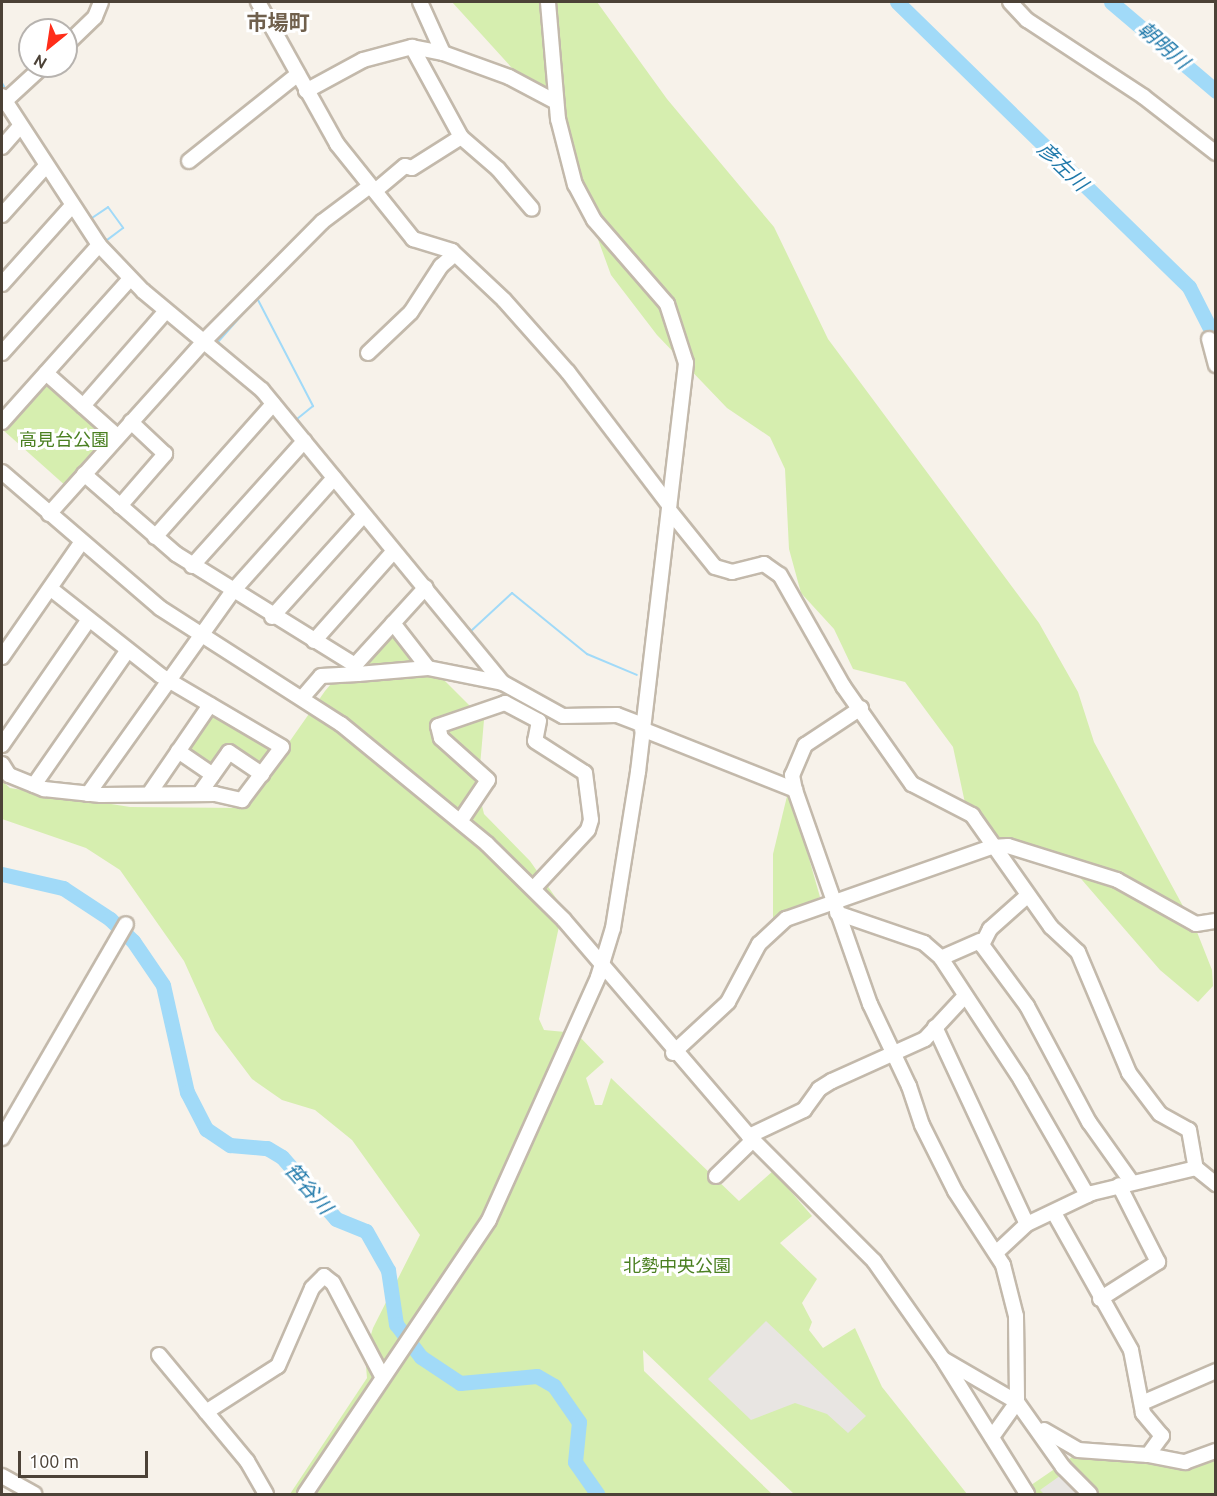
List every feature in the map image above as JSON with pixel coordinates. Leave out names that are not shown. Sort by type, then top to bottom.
[{"type":"street","points":[[78,33],[95,17],[101,2]]},
{"type":"street","points":[[258,2],[337,144],[413,239],[427,247],[455,254],[568,372],[715,567],[732,572],[764,564],[780,575],[843,686],[861,708],[912,784],[960,805],[1027,896],[1081,956],[1110,1036],[1135,1083],[1163,1117],[1189,1130],[1196,1168],[1215,1184]]},
{"type":"street","points":[[420,2],[443,53]]},
{"type":"street","points":[[304,1494],[489,1220],[601,965],[613,928],[642,727],[686,377],[684,349],[667,304],[580,198],[556,102],[548,2]]},
{"type":"street","points":[[1010,2],[1027,20],[1144,97],[1215,153]]},
{"type":"street","points":[[306,90],[363,60],[412,47],[443,53],[509,77],[556,102]]},
{"type":"street","points":[[412,47],[461,137],[498,169],[532,209]]},
{"type":"street","points":[[189,161],[298,74]]},
{"type":"street","points":[[28,78],[3,99],[70,208],[99,245],[130,279],[204,341],[273,404],[503,683]]},
{"type":"street","points":[[2,147],[20,126]]},
{"type":"street","points":[[49,514],[204,341],[322,222],[405,166],[412,168],[461,137]]},
{"type":"street","points":[[2,215],[45,167]]},
{"type":"street","points":[[2,284],[70,208]]},
{"type":"street","points":[[2,353],[99,245]]},
{"type":"street","points":[[427,247],[441,266]]},
{"type":"street","points":[[368,353],[411,312],[441,266],[455,254]]},
{"type":"street","points":[[2,422],[130,279]]},
{"type":"street","points":[[82,406],[166,311]]},
{"type":"street","points":[[1209,339],[1215,365]]},
{"type":"street","points":[[46,373],[117,436]]},
{"type":"street","points":[[2,400],[12,410]]},
{"type":"street","points":[[155,537],[273,404]]},
{"type":"street","points":[[120,506],[165,454],[131,422]]},
{"type":"street","points":[[192,566],[304,441]]},
{"type":"street","points":[[2,472],[81,543],[199,636],[302,698],[461,820],[534,888],[674,1053],[751,1138],[874,1261],[943,1359],[1027,1494]]},
{"type":"street","points":[[84,474],[155,537],[192,566],[314,641],[356,670]]},
{"type":"street","points":[[88,794],[232,592],[334,478]]},
{"type":"street","points":[[272,617],[364,515]]},
{"type":"street","points":[[2,657],[81,543]]},
{"type":"street","points":[[314,641],[394,551]]},
{"type":"street","points":[[356,670],[393,623],[426,587]]},
{"type":"street","points":[[2,764],[9,775],[34,785],[88,794],[200,793],[242,800],[282,747],[168,679],[127,651],[50,588]]},
{"type":"street","points":[[2,746],[88,621]]},
{"type":"street","points":[[393,623],[428,668]]},
{"type":"street","points":[[34,785],[127,651]]},
{"type":"street","points":[[302,698],[321,676],[356,670],[428,668],[503,683],[564,716],[617,715],[795,790]]},
{"type":"street","points":[[461,820],[488,780],[441,738],[438,726],[505,703],[539,721],[535,741],[585,773],[591,820],[588,830],[534,888]]},
{"type":"street","points":[[149,794],[210,705]]},
{"type":"street","points":[[861,708],[805,745],[792,775],[795,790],[870,1004],[895,1056],[922,1125],[955,1191],[990,1246],[998,1251],[1016,1316],[1017,1402],[992,1437]]},
{"type":"street","points":[[178,751],[213,775]]},
{"type":"street","points":[[200,793],[229,752],[262,774]]},
{"type":"street","points":[[674,1053],[728,1002],[771,930],[786,919],[835,907],[992,847],[1008,846],[1107,876],[1196,924],[1215,921]]},
{"type":"street","points":[[941,958],[980,941],[1027,896]]},
{"type":"street","points":[[835,907],[924,943],[941,958],[1022,1080],[1087,1195]]},
{"type":"street","points":[[2,1138],[123,930]]},
{"type":"street","points":[[980,941],[1027,1006],[1089,1122],[1125,1183],[1158,1262],[1100,1299]]},
{"type":"street","points":[[716,1176],[751,1138],[804,1110],[819,1089],[832,1081],[895,1056],[925,1039],[965,996]]},
{"type":"street","points":[[935,1027],[1027,1224]]},
{"type":"street","points":[[998,1251],[1027,1224],[1054,1213],[1087,1195],[1125,1183],[1196,1168]]},
{"type":"street","points":[[1054,1213],[1100,1299],[1131,1350],[1143,1413],[1162,1436],[1148,1455]]},
{"type":"street","points":[[206,1412],[278,1366],[312,1288],[324,1276],[333,1283],[382,1376]]},
{"type":"street","points":[[159,1355],[247,1461],[266,1494]]},
{"type":"street","points":[[943,1359],[1017,1402],[1038,1425],[1063,1467],[1090,1494]]},
{"type":"street","points":[[1142,1403],[1215,1371]]},
{"type":"street","points":[[1038,1425],[1078,1450],[1148,1455],[1185,1462],[1215,1451]]},
{"type":"street","points":[[3,1480],[34,1494]]},
{"type":"green space","points":[[452,2],[597,2],[667,99],[774,227],[828,339],[1039,623],[1078,692],[1094,742],[1197,932],[1212,970],[1213,986],[1198,1002],[1160,970],[1076,873],[1026,857],[994,838],[965,803],[953,747],[905,682],[853,669],[834,629],[801,593],[789,549],[785,469],[770,437],[727,408],[657,335],[611,275],[551,111]]},
{"type":"green space","name":"高見台公園","points":[[51,383],[108,434],[109,441],[67,487],[3,430],[44,384]]},
{"type":"green space","name":"北勢中央公園","points":[[389,636],[414,650],[484,720],[478,789],[484,814],[530,861],[563,908],[539,1019],[544,1030],[576,1033],[604,1062],[586,1078],[595,1105],[602,1105],[611,1078],[739,1201],[773,1171],[812,1216],[780,1243],[817,1279],[802,1303],[812,1322],[809,1330],[823,1348],[855,1328],[882,1387],[967,1494],[794,1494],[643,1350],[644,1371],[772,1494],[290,1494],[367,1378],[365,1354],[373,1328],[420,1235],[352,1140],[315,1110],[282,1100],[252,1079],[215,1030],[184,961],[120,870],[86,848],[2,819],[2,781],[10,788],[130,807],[243,808],[325,691],[363,646]]},
{"type":"green space","points":[[215,713],[273,746],[273,753],[261,770],[229,748],[213,770],[183,752],[208,715]]},
{"type":"green space","points":[[789,788],[820,897],[773,920],[773,854]]},
{"type":"green space","points":[[1075,1455],[1215,1455],[1215,1494],[1018,1494]]},
{"type":"shaded area","points":[[766,1321],[866,1416],[848,1433],[827,1414],[795,1403],[751,1420],[708,1379]]},
{"type":"shaded area","points":[[1064,1473],[1083,1494],[1044,1494],[1040,1490]]},
{"type":"waterway","name":"彦左川","points":[[897,2],[1189,287],[1216,340]]},
{"type":"waterway","name":"朝明川","points":[[1111,2],[1216,91]]},
{"type":"waterway","points":[[2,83],[5,88]]},
{"type":"waterway","points":[[89,220],[108,207],[123,228],[106,241],[153,291]]},
{"type":"waterway","points":[[217,343],[257,298],[313,406],[297,419],[341,476]]},
{"type":"waterway","points":[[179,312],[202,331]]},
{"type":"waterway","points":[[368,508],[471,631],[512,593],[587,654],[637,675]]},
{"type":"waterway","points":[[798,816],[805,839]]},
{"type":"waterway","name":"笹谷川","points":[[2,874],[63,888],[110,919],[133,941],[163,985],[187,1092],[206,1129],[230,1145],[267,1148],[282,1157],[336,1219],[366,1231],[388,1270],[396,1324],[421,1357],[460,1383],[537,1376],[554,1386],[579,1422],[575,1462],[597,1494]]},
{"type":"district","name":"市場町","points":[[278,22]]}]
